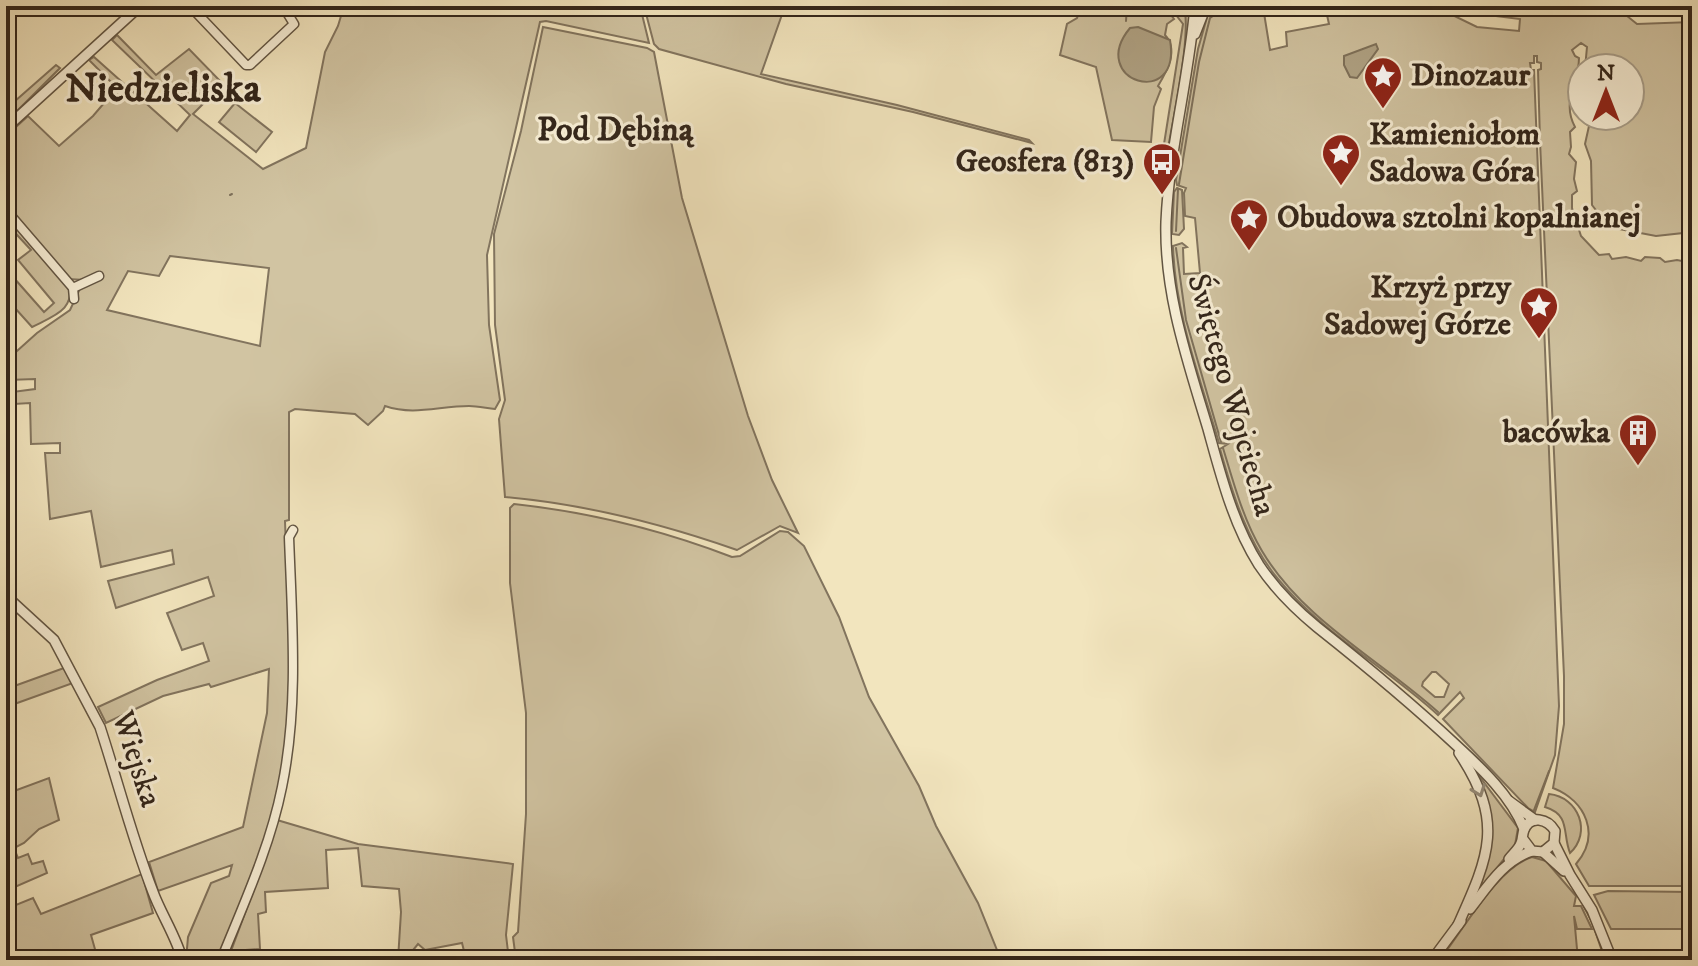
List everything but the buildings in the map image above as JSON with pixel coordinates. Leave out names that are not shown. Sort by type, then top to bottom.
[{"type":"street","points":[[6,128],[140,6]]},
{"type":"street","points":[[190,6],[246,65],[250,65],[294,24],[283,6]]},
{"type":"street","name":"Świętego Wojciecha","points":[[1195,6],[1193,37],[1169,186],[1166,225],[1168,266],[1177,323],[1234,514],[1260,565],[1291,603],[1405,696],[1479,766],[1509,801],[1535,820]]},
{"type":"street","name":"Świętego Wojciecha","points":[[1193,37],[1206,6]]},
{"type":"street","points":[[6,210],[73,288],[74,299]]},
{"type":"street","points":[[73,288],[99,276]]},
{"type":"street","points":[[221,960],[261,861],[282,787],[293,698],[289,537],[293,530]]},
{"type":"street","name":"Wiejska","points":[[6,596],[54,640],[91,705],[105,739],[151,888],[182,960]]},
{"type":"street","points":[[1452,741],[1477,784],[1485,807],[1488,833],[1481,875],[1458,925]]},
{"type":"street","name":"Świętego Wojciecha","points":[[1509,801],[1523,834]]},
{"type":"street","points":[[1432,960],[1502,869],[1535,820],[1547,821],[1552,825],[1554,843],[1592,910],[1612,960]]},
{"type":"street","points":[[1523,834],[1537,852],[1570,875]]},
{"type":"street","points":[[1502,869],[1516,858],[1554,843]]},
{"type":"street","points":[[272,960],[345,960]]},
{"type":"shaded area","points":[[344,6],[640,6],[649,43],[540,22],[487,255],[489,325],[500,400],[495,409],[469,406],[406,410],[385,406],[368,425],[355,414],[295,409],[289,412],[289,520],[285,521],[289,685],[280,782],[262,850],[218,960],[186,960],[188,937],[211,883],[229,876],[232,865],[158,891],[149,862],[243,827],[267,713],[269,669],[211,687],[209,684],[163,696],[106,723],[98,707],[209,661],[203,643],[182,650],[167,613],[214,596],[208,577],[116,608],[108,581],[174,564],[172,550],[101,567],[91,511],[50,519],[45,453],[60,453],[60,443],[31,444],[30,403],[14,404],[12,392],[35,389],[35,379],[8,380],[7,360],[37,333],[70,310],[84,280],[69,279],[70,298],[67,305],[56,315],[32,327],[6,298],[6,269],[44,312],[54,303],[18,260],[31,250],[6,223],[6,136],[28,116],[59,146],[93,116],[117,88],[89,60],[94,57],[177,131],[190,115],[112,40],[117,35],[156,75],[189,49],[223,84],[193,114],[263,169],[306,148],[325,52]],"holes":[[[170,256],[269,268],[260,346],[107,310],[128,271],[159,276]]]},
{"type":"shaded area","points":[[644,6],[785,6],[761,74],[897,105],[1032,143],[786,84],[659,49],[654,44]]},
{"type":"shaded area","points":[[1081,6],[1164,6],[1174,19],[1167,24],[1165,35],[1171,54],[1158,86],[1161,89],[1154,107],[1151,142],[1112,140],[1096,67],[1060,55],[1067,24],[1077,18]]},
{"type":"shaded area","points":[[1169,6],[1190,6],[1189,13],[1193,14],[1166,166],[1161,163],[1183,24]]},
{"type":"shaded area","points":[[1220,6],[1268,6],[1268,11],[1264,13],[1270,50],[1287,46],[1286,32],[1329,24],[1325,6],[1434,6],[1477,27],[1519,31],[1520,19],[1488,15],[1463,6],[1504,6],[1514,12],[1543,13],[1554,6],[1603,10],[1603,6],[1692,6],[1692,13],[1627,16],[1637,24],[1692,22],[1692,232],[1656,236],[1609,227],[1592,205],[1591,161],[1585,144],[1588,132],[1646,132],[1646,52],[1587,52],[1587,47],[1581,43],[1573,52],[1566,52],[1566,132],[1570,132],[1569,154],[1576,162],[1574,179],[1577,191],[1572,195],[1572,208],[1581,236],[1599,255],[1609,254],[1612,259],[1626,257],[1641,261],[1645,257],[1660,258],[1665,262],[1687,262],[1692,259],[1692,886],[1589,886],[1576,864],[1588,842],[1586,820],[1574,801],[1553,788],[1564,724],[1564,676],[1540,141],[1538,70],[1541,63],[1537,62],[1537,56],[1534,56],[1534,63],[1530,63],[1531,70],[1534,70],[1559,706],[1555,755],[1535,812],[1443,719],[1464,698],[1460,692],[1438,715],[1335,633],[1278,579],[1258,550],[1242,517],[1220,449],[1228,444],[1219,443],[1190,346],[1175,271],[1173,246],[1182,243],[1187,247],[1183,248],[1184,274],[1200,273],[1195,218],[1185,216],[1186,188],[1177,185],[1176,180],[1198,49],[1208,14]],"holes":[[[1432,672],[1449,684],[1444,697],[1435,697],[1422,686]]]},
{"type":"shaded area","points":[[543,27],[654,52],[682,198],[748,416],[772,480],[798,533],[780,526],[737,550],[623,516],[505,497],[499,419],[505,400],[495,325],[494,234],[521,131]]},
{"type":"shaded area","points":[[1138,27],[1170,40],[1170,62],[1163,76],[1151,81],[1138,80],[1126,74],[1119,62],[1120,47],[1130,28]]},
{"type":"shaded area","points":[[1376,44],[1378,49],[1357,78],[1350,77],[1344,65],[1344,56]]},
{"type":"shaded area","points":[[56,65],[60,68],[6,122],[6,109]]},
{"type":"shaded area","points":[[235,103],[272,132],[256,152],[219,122]]},
{"type":"shaded area","points":[[1177,188],[1182,190],[1184,229],[1179,235],[1172,234],[1174,192]]},
{"type":"shaded area","points":[[514,504],[624,523],[732,557],[740,556],[780,531],[788,532],[804,546],[839,617],[869,697],[919,786],[936,826],[978,903],[1001,960],[516,960],[513,937],[518,932],[526,814],[526,713],[510,583],[510,508]]},
{"type":"shaded area","points":[[64,668],[73,683],[6,707],[6,689]]},
{"type":"shaded area","points":[[1471,765],[1518,828],[1515,845],[1480,889],[1490,849]]},
{"type":"shaded area","points":[[49,778],[59,820],[39,829],[14,848],[18,858],[28,854],[32,864],[43,861],[47,873],[10,889],[16,905],[33,898],[41,914],[142,874],[153,913],[91,935],[98,960],[6,960],[6,794]]},
{"type":"shaded area","points":[[1549,794],[1568,802],[1579,817],[1580,836],[1570,853],[1562,820],[1553,810],[1545,807]]},
{"type":"shaded area","points":[[277,820],[358,844],[513,864],[506,935],[509,960],[442,960],[465,955],[462,943],[425,950],[418,944],[405,960],[398,960],[399,889],[362,886],[358,848],[326,850],[328,888],[265,892],[266,912],[258,914],[260,949],[231,951]]},
{"type":"shaded area","points":[[1532,857],[1546,861],[1576,896],[1574,906],[1581,906],[1592,929],[1577,929],[1574,916],[1578,960],[1443,960],[1441,958],[1494,886],[1519,863]]},
{"type":"shaded area","points":[[1608,891],[1692,892],[1692,929],[1611,929],[1594,895]]},
{"type":"waterway","points":[[1126,21],[1127,6]]},
{"type":"waterway","points":[[1165,164],[1183,60],[1184,6]]},
{"type":"waterway","points":[[1179,184],[1199,62],[1210,18],[1225,8],[1265,6]]},
{"type":"waterway","points":[[1176,231],[1178,189]]},
{"type":"waterway","points":[[1176,248],[1186,320],[1221,442]]},
{"type":"waterway","points":[[1223,448],[1249,526],[1279,576],[1320,619],[1438,712]]},
{"type":"waterway","points":[[1534,810],[1549,771]]},
{"type":"waterway","points":[[1583,905],[1605,960]]},
{"type":"place","name":"Dinozaur","points":[[1383,110]]},
{"type":"place","name":"Kamieniołom Sadowa Góra","points":[[1341,187]]},
{"type":"place","name":"Geosfera (813)","points":[[1162,196]]},
{"type":"place","name":"Obudowa sztolni kopalnianej","points":[[1249,252]]},
{"type":"place","name":"Krzyż przy Sadowej Górze","points":[[1539,340]]},
{"type":"place","name":"bacówka","points":[[1638,467]]},
{"type":"district","name":"Niedzieliska","points":[[163,90]]},
{"type":"district","name":"Pod Dębiną","points":[[615,130]]}]
